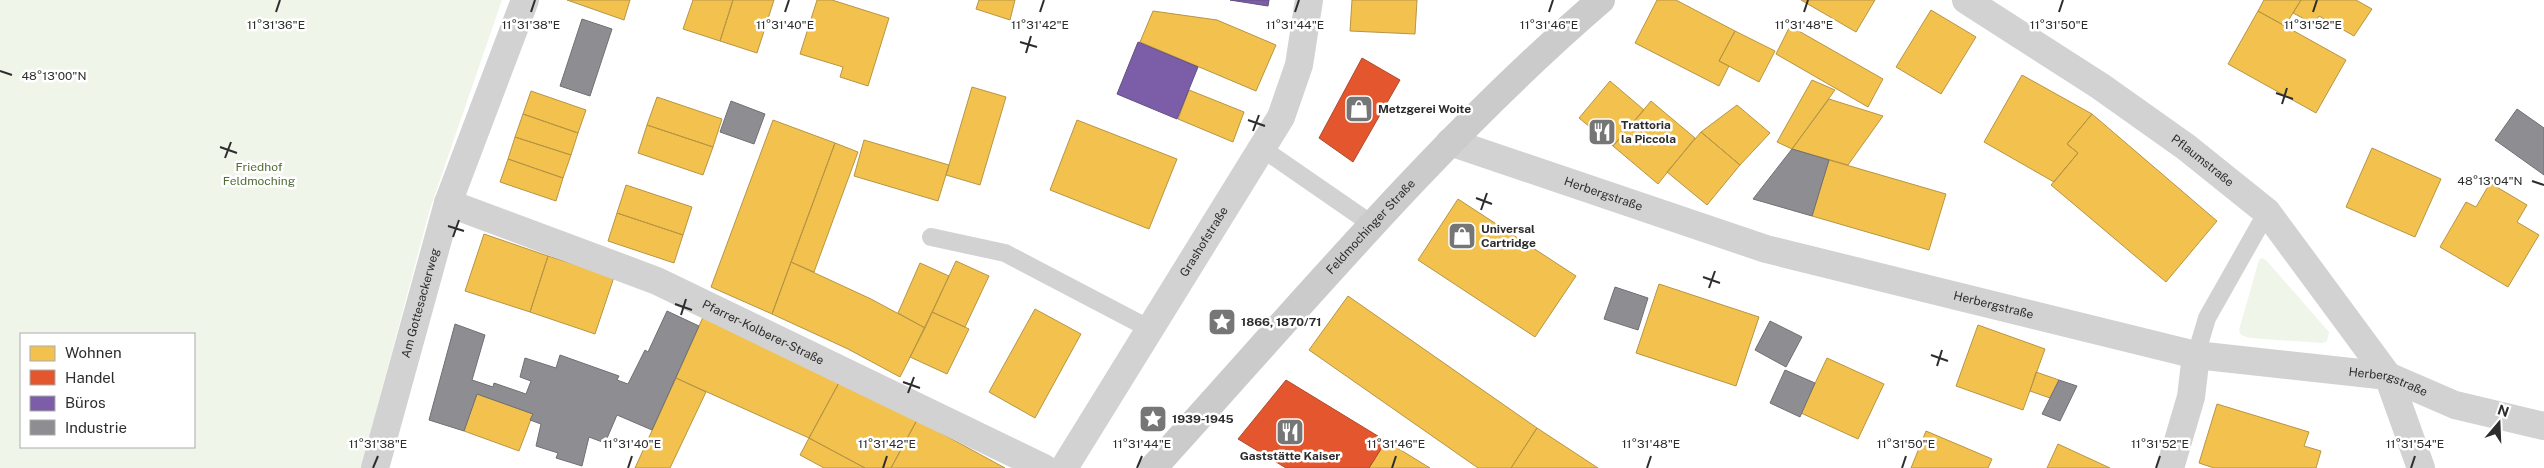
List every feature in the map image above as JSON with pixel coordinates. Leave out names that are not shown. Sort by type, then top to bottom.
[{"type":"main road","name":"Feldmochinger Straße","points":[[1153,468],[1450,142],[1543,50],[1601,0]]},
{"type":"street","name":"Am Gottesackerweg","points":[[375,468],[448,203],[525,0]]},
{"type":"street","name":"Grashofstraße","points":[[1064,468],[1263,149],[1281,117],[1299,65],[1309,0]]},
{"type":"street","name":"Pflaumstraße","points":[[1966,0],[2100,86],[2186,147],[2267,212],[2388,376]]},
{"type":"street","name":"Herbergstraße","points":[[1450,142],[1766,249],[2196,356],[2388,376],[2455,405],[2544,426]]},
{"type":"street","name":"Pfarrer-Kolberer-Straße","points":[[448,203],[657,282],[1044,468]]},
{"type":"street","points":[[2170,468],[2190,397],[2196,356]]},
{"type":"street","points":[[2388,376],[2421,468]]},
{"type":"lane","points":[[1263,149],[1373,225]]},
{"type":"lane","points":[[2196,356],[2207,318],[2267,212]]},
{"type":"lane","points":[[931,237],[1005,253],[1150,329]]},
{"type":"green space","name":"Friedhof Feldmoching","points":[[0,0],[502,0],[430,209],[361,468],[0,468]]},
{"type":"green space","points":[[2262,258],[2266,260],[2329,332],[2327,341],[2322,343],[2250,338],[2241,335],[2239,330],[2259,260]]},
{"type":"building: Wohnen","points":[[567,0],[630,0],[624,20]]},
{"type":"building: Wohnen","points":[[693,0],[733,0],[720,41],[683,29]]},
{"type":"building: Wohnen","points":[[733,0],[774,0],[757,53],[720,41]]},
{"type":"building: Wohnen","points":[[817,0],[832,0],[889,18],[868,86],[840,77],[843,67],[800,54]]},
{"type":"building: Wohnen","points":[[979,0],[1015,0],[1010,20],[976,9]]},
{"type":"building: Wohnen","points":[[1352,0],[1417,0],[1415,34],[1350,31]]},
{"type":"building: Wohnen","points":[[1657,0],[1676,0],[1735,31],[1719,61],[1729,66],[1719,86],[1635,43]]},
{"type":"building: Wohnen","points":[[1801,0],[1875,0],[1856,32]]},
{"type":"building: Wohnen","points":[[2264,0],[2301,0],[2285,26],[2258,11]]},
{"type":"building: Wohnen","points":[[2301,0],[2356,0],[2372,9],[2354,36],[2319,16],[2314,24],[2293,13]]},
{"type":"building: Wohnen","points":[[1931,10],[1976,37],[1941,94],[1896,67]]},
{"type":"building: Wohnen","points":[[1153,11],[1217,20],[1276,45],[1256,91],[1140,42]]},
{"type":"building: Wohnen","points":[[2258,11],[2346,60],[2316,113],[2228,64]]},
{"type":"building: Wohnen","points":[[1790,26],[1883,79],[1868,107],[1776,54]]},
{"type":"building: Wohnen","points":[[1735,31],[1775,51],[1759,82],[1719,61]]},
{"type":"building: Wohnen","points":[[2022,75],[2092,114],[2067,144],[2078,153],[2054,182],[1984,142]]},
{"type":"building: Wohnen","points":[[1812,80],[1835,90],[1792,149],[1777,142]]},
{"type":"building: Wohnen","points":[[1610,81],[1644,110],[1613,146],[1579,118]]},
{"type":"building: Wohnen","points":[[972,87],[1006,97],[980,185],[946,175]]},
{"type":"building: Wohnen","points":[[1189,90],[1244,112],[1233,142],[1178,119]]},
{"type":"building: Wohnen","points":[[531,91],[586,110],[578,133],[523,114]]},
{"type":"building: Wohnen","points":[[657,97],[722,119],[713,147],[647,125]]},
{"type":"building: Wohnen","points":[[1829,99],[1883,116],[1848,165],[1792,149]]},
{"type":"building: Wohnen","points":[[1651,101],[1695,138],[1658,184],[1613,146]]},
{"type":"building: Wohnen","points":[[1737,105],[1770,133],[1740,165],[1701,132]]},
{"type":"building: Wohnen","points":[[523,114],[578,133],[571,155],[515,137]]},
{"type":"building: Wohnen","points":[[2092,114],[2217,221],[2166,282],[2051,185],[2078,153],[2067,144]]},
{"type":"building: Wohnen","points":[[773,120],[835,143],[772,314],[711,287]]},
{"type":"building: Wohnen","points":[[1077,120],[1177,159],[1149,229],[1050,190]]},
{"type":"building: Wohnen","points":[[647,125],[713,147],[703,175],[638,153]]},
{"type":"building: Wohnen","points":[[1701,132],[1740,165],[1707,205],[1667,172]]},
{"type":"building: Wohnen","points":[[515,137],[571,155],[563,178],[508,159]]},
{"type":"building: Wohnen","points":[[864,140],[949,165],[938,201],[854,176]]},
{"type":"building: Wohnen","points":[[835,143],[858,152],[814,272],[791,262]]},
{"type":"building: Wohnen","points":[[2372,148],[2441,179],[2415,237],[2346,207]]},
{"type":"building: Wohnen","points":[[508,159],[563,178],[556,201],[500,182]]},
{"type":"building: Wohnen","points":[[1829,160],[1946,194],[1929,250],[1812,216]]},
{"type":"building: Wohnen","points":[[2490,183],[2527,205],[2517,222],[2539,235],[2508,287],[2440,247],[2466,202],[2476,207]]},
{"type":"building: Wohnen","points":[[626,185],[692,207],[683,235],[617,213]]},
{"type":"building: Wohnen","points":[[1458,199],[1576,276],[1535,337],[1418,260]]},
{"type":"building: Wohnen","points":[[617,213],[683,235],[674,263],[608,241]]},
{"type":"building: Wohnen","points":[[484,234],[548,256],[530,312],[465,291]]},
{"type":"building: Wohnen","points":[[548,256],[614,277],[595,334],[530,312]]},
{"type":"building: Wohnen","points":[[956,261],[989,276],[965,327],[932,312]]},
{"type":"building: Wohnen","points":[[791,262],[871,299],[925,328],[900,377],[848,349],[772,314]]},
{"type":"building: Wohnen","points":[[920,263],[949,276],[925,328],[898,313]]},
{"type":"building: Wohnen","points":[[1659,284],[1759,317],[1736,386],[1636,353]]},
{"type":"building: Wohnen","points":[[1348,296],[1537,428],[1511,468],[1478,468],[1309,350]]},
{"type":"building: Wohnen","points":[[1035,309],[1081,334],[1035,418],[989,392]]},
{"type":"building: Wohnen","points":[[932,312],[969,329],[947,374],[910,357]]},
{"type":"building: Wohnen","points":[[703,317],[841,379],[809,438],[676,378]]},
{"type":"building: Wohnen","points":[[1978,325],[2045,349],[2023,410],[1956,386]]},
{"type":"building: Wohnen","points":[[1827,358],[1884,384],[1858,439],[1801,413]]},
{"type":"building: Wohnen","points":[[2036,372],[2059,380],[2050,398],[2030,391]]},
{"type":"building: Wohnen","points":[[676,378],[706,392],[670,468],[635,468]]},
{"type":"building: Wohnen","points":[[841,379],[917,420],[891,468],[865,468],[809,438]]},
{"type":"building: Wohnen","points":[[477,394],[533,414],[519,451],[464,431]]},
{"type":"building: Wohnen","points":[[2217,404],[2309,432],[2304,446],[2321,451],[2316,468],[2214,468],[2199,463]]},
{"type":"building: Wohnen","points":[[917,420],[1005,468],[891,468]]},
{"type":"building: Wohnen","points":[[1537,428],[1598,468],[1511,468]]},
{"type":"building: Wohnen","points":[[1926,431],[1992,459],[1988,468],[1911,468]]},
{"type":"building: Wohnen","points":[[809,438],[865,468],[824,468],[800,455]]},
{"type":"building: Wohnen","points":[[1386,441],[1430,468],[1369,468]]},
{"type":"building: Wohnen","points":[[2058,444],[2110,468],[2047,468]]},
{"type":"building: Handel","name":"Metzgerei Woite","points":[[1362,58],[1400,80],[1353,162],[1319,138]]},
{"type":"building: Handel","points":[[1286,380],[1386,441],[1369,468],[1286,468],[1238,439]]},
{"type":"building: Büros","points":[[1230,0],[1269,0],[1268,6]]},
{"type":"building: Büros","points":[[1138,42],[1198,67],[1177,119],[1117,94]]},
{"type":"building: Industrie","points":[[582,19],[612,29],[590,96],[560,86]]},
{"type":"building: Industrie","points":[[731,101],[765,114],[754,144],[720,132]]},
{"type":"building: Industrie","points":[[2517,109],[2544,128],[2544,175],[2495,140]]},
{"type":"building: Industrie","points":[[1792,149],[1829,160],[1812,216],[1753,199]]},
{"type":"building: Industrie","points":[[1615,287],[1648,298],[1638,330],[1604,319]]},
{"type":"building: Industrie","points":[[667,311],[699,326],[652,430],[617,415],[605,443],[589,437],[582,466],[556,458],[558,453],[536,446],[541,424],[530,420],[533,414],[477,394],[464,431],[429,420],[455,324],[485,335],[472,380],[493,387],[494,383],[526,394],[531,381],[520,377],[525,358],[556,368],[560,355],[619,376],[617,380],[628,384],[645,350],[648,352]]},
{"type":"building: Industrie","points":[[1770,321],[1802,337],[1786,367],[1755,350]]},
{"type":"building: Industrie","points":[[1785,370],[1815,383],[1800,417],[1770,403]]},
{"type":"building: Industrie","points":[[2059,380],[2077,386],[2060,421],[2042,414]]},
{"type":"place","name":"Metzgerei Woite","points":[[1359,109]]},
{"type":"place","name":"Trattoria la Piccola","points":[[1602,132]]},
{"type":"place","name":"Universal Cartridge","points":[[1462,236]]},
{"type":"place","name":"1866, 1870/71","points":[[1222,322]]},
{"type":"place","name":"1939-1945","points":[[1153,419]]},
{"type":"place","name":"Gaststätte Kaiser","points":[[1290,432]]}]
